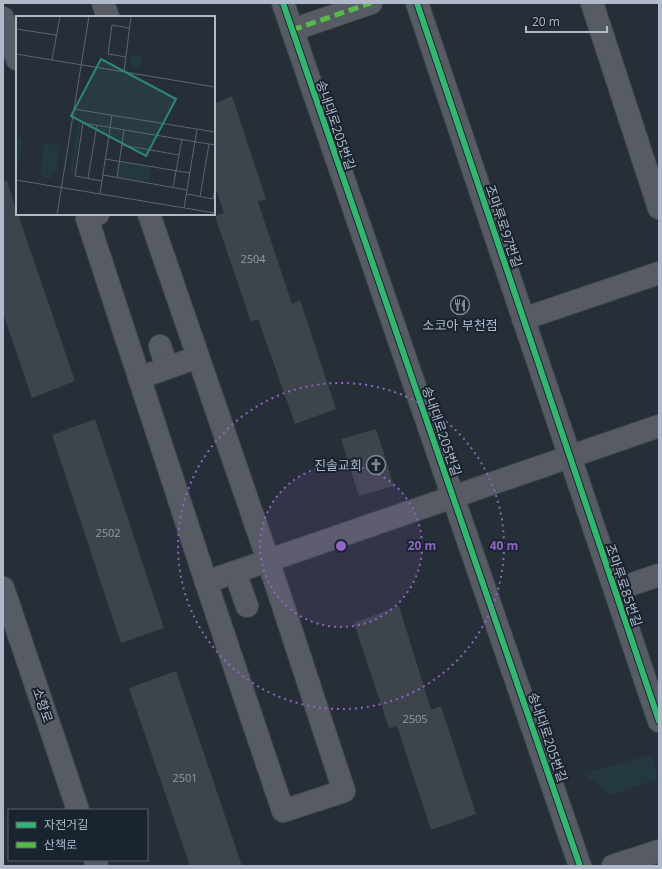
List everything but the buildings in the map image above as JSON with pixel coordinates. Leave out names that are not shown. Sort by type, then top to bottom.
[{"type":"street","points":[[103,3],[108,16]]},
{"type":"street","name":"송내대로205번길","points":[[283,3],[580,866]]},
{"type":"street","points":[[292,30],[371,3]]},
{"type":"street","name":"조마루로97번길","points":[[417,3],[569,457]]},
{"type":"street","points":[[592,3],[659,208]]},
{"type":"street","points":[[3,18],[16,56]]},
{"type":"street","points":[[95,215],[87,218],[206,582],[283,811],[344,791],[268,560],[149,215]]},
{"type":"street","points":[[523,319],[659,273]]},
{"type":"street","points":[[160,346],[167,368]]},
{"type":"street","points":[[139,378],[198,356]]},
{"type":"street","points":[[206,582],[659,426]]},
{"type":"street","name":"조마루로85번길","points":[[569,457],[659,721]]},
{"type":"street","points":[[235,572],[247,606]]},
{"type":"street","name":"조마루로85번길","points":[[614,590],[659,575]]},
{"type":"street","name":"소향로","points":[[4,597],[78,809]]},
{"type":"street","points":[[613,866],[659,851]]},
{"type":"green space","points":[[652,754],[657,779],[611,795],[583,774]]},
{"type":"marked path","points":[[292,30],[371,3]]},
{"type":"cycle path","points":[[283,3],[580,866]]},
{"type":"cycle path","points":[[417,3],[659,721]]},
{"type":"place","name":"소코아 부천점","points":[[460,305]]},
{"type":"place","name":"진솔교회","points":[[376,465]]}]
